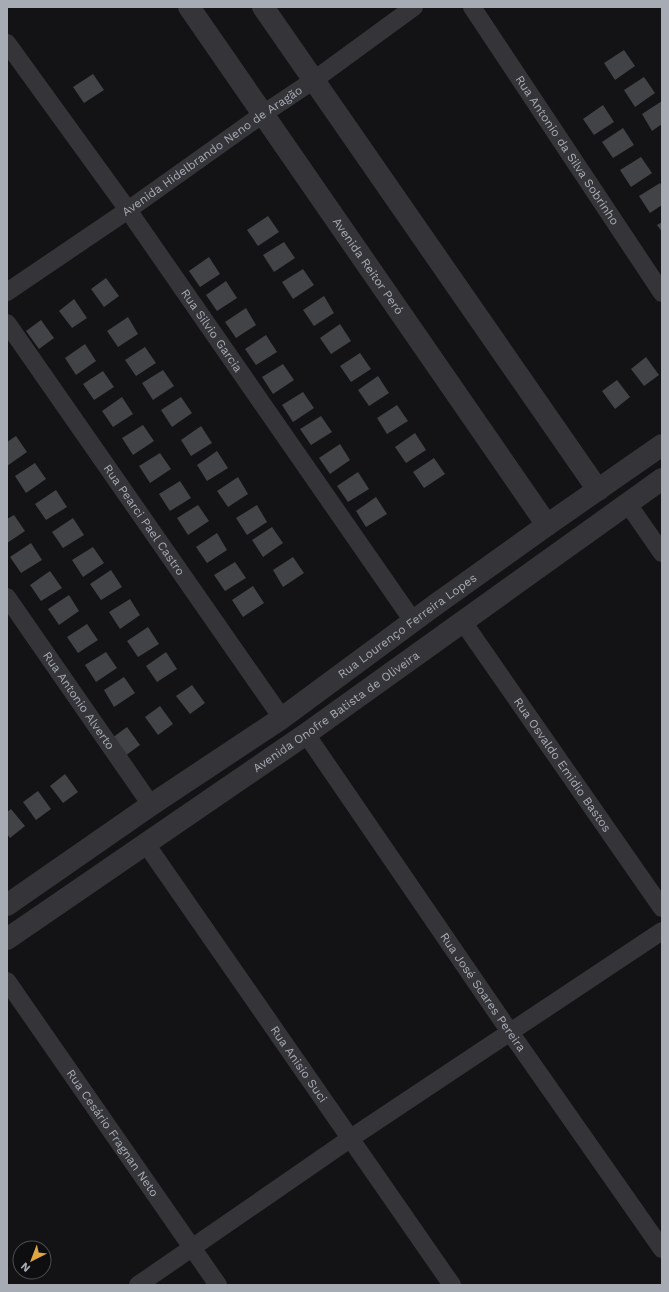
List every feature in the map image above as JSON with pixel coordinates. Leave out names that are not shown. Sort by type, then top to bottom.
[{"type":"street","name":"Avenida Reitor Peró","points":[[189,7],[547,525]]},
{"type":"street","points":[[263,7],[598,490]]},
{"type":"street","name":"Avenida Hidelbrando Neno de Aragão","points":[[7,292],[128,210],[263,114],[314,80],[414,7]]},
{"type":"street","name":"Rua Antonio da Silva Sobrinho","points":[[472,7],[662,294]]},
{"type":"street","name":"Rua Silvio Garcia","points":[[7,43],[128,210],[413,621]]},
{"type":"street","name":"Rua Pearci Pael Castro","points":[[7,323],[282,718]]},
{"type":"street","name":"Rua Lourenço Ferreira Lopes","points":[[7,905],[151,805],[282,718],[413,621],[662,445]]},
{"type":"street","name":"Avenida Onofre Batista de Oliveira","points":[[7,939],[306,734],[662,480]]},
{"type":"street","points":[[628,504],[662,553]]},
{"type":"street","name":"Rua Antonio Alverto","points":[[7,597],[151,805]]},
{"type":"street","name":"Rua Osvaldo Emidio Bastos","points":[[462,622],[662,908]]},
{"type":"street","name":"Rua José Soares Pereira","points":[[306,734],[510,1032],[662,1249]]},
{"type":"street","name":"Rua Anisio Suci","points":[[146,844],[452,1285]]},
{"type":"street","points":[[138,1285],[351,1138],[662,931]]},
{"type":"street","name":"Rua Cesário Fragnan Neto","points":[[7,981],[218,1285]]},
{"type":"building","points":[[624,50],[635,66],[615,80],[604,63]]},
{"type":"building","points":[[93,74],[104,90],[84,103],[73,87]]},
{"type":"building","points":[[644,77],[655,93],[635,107],[624,90]]},
{"type":"building","points":[[662,101],[662,124],[652,131],[642,114]]},
{"type":"building","points":[[603,105],[614,122],[594,135],[583,119]]},
{"type":"building","points":[[623,128],[634,145],[613,158],[602,142]]},
{"type":"building","points":[[641,157],[652,173],[631,187],[620,170]]},
{"type":"building","points":[[660,183],[662,186],[662,205],[650,213],[639,196]]},
{"type":"building","points":[[268,216],[279,232],[258,246],[247,230]]},
{"type":"building","points":[[662,222],[662,232],[657,225]]},
{"type":"building","points":[[284,242],[295,258],[274,272],[263,255]]},
{"type":"building","points":[[209,257],[220,274],[200,287],[189,271]]},
{"type":"building","points":[[303,269],[314,285],[293,299],[282,282]]},
{"type":"building","points":[[106,278],[119,296],[104,307],[91,289]]},
{"type":"building","points":[[226,281],[237,298],[217,311],[206,295]]},
{"type":"building","points":[[324,296],[334,313],[314,326],[303,310]]},
{"type":"building","points":[[74,299],[87,318],[72,328],[59,311]]},
{"type":"building","points":[[246,308],[256,325],[236,338],[225,322]]},
{"type":"building","points":[[128,317],[138,334],[118,347],[107,331]]},
{"type":"building","points":[[41,320],[54,338],[39,349],[26,331]]},
{"type":"building","points":[[340,324],[351,341],[331,354],[320,338]]},
{"type":"building","points":[[266,335],[277,352],[256,365],[245,349]]},
{"type":"building","points":[[85,344],[96,361],[76,375],[65,358]]},
{"type":"building","points":[[145,347],[156,363],[136,376],[125,360]]},
{"type":"building","points":[[360,353],[371,369],[351,382],[340,366]]},
{"type":"building","points":[[646,357],[659,375],[644,386],[631,369]]},
{"type":"building","points":[[283,364],[294,380],[273,394],[262,377]]},
{"type":"building","points":[[163,370],[174,386],[153,400],[142,383]]},
{"type":"building","points":[[103,371],[114,387],[94,400],[83,384]]},
{"type":"building","points":[[378,376],[389,393],[369,406],[358,390]]},
{"type":"building","points":[[617,380],[630,397],[615,409],[602,391]]},
{"type":"building","points":[[303,392],[314,408],[293,422],[282,405]]},
{"type":"building","points":[[122,397],[133,414],[113,427],[102,411]]},
{"type":"building","points":[[181,397],[192,413],[172,427],[161,410]]},
{"type":"building","points":[[397,405],[408,421],[387,434],[377,418]]},
{"type":"building","points":[[321,416],[332,432],[311,445],[300,429]]},
{"type":"building","points":[[143,425],[154,441],[133,455],[122,438]]},
{"type":"building","points":[[201,426],[212,443],[191,456],[181,440]]},
{"type":"building","points":[[415,433],[426,450],[406,463],[395,447]]},
{"type":"building","points":[[16,436],[27,452],[7,466],[7,442]]},
{"type":"building","points":[[340,444],[350,460],[330,474],[319,458]]},
{"type":"building","points":[[217,451],[228,468],[207,481],[197,465]]},
{"type":"building","points":[[160,453],[171,469],[150,483],[139,466]]},
{"type":"building","points":[[434,458],[445,474],[424,488],[413,472]]},
{"type":"building","points":[[35,463],[46,479],[26,493],[15,476]]},
{"type":"building","points":[[358,472],[369,489],[348,502],[337,486]]},
{"type":"building","points":[[238,477],[248,494],[228,507],[217,491]]},
{"type":"building","points":[[180,481],[191,498],[170,511],[159,494]]},
{"type":"building","points":[[56,490],[67,507],[46,520],[35,504]]},
{"type":"building","points":[[376,497],[387,514],[366,527],[356,511]]},
{"type":"building","points":[[198,505],[209,521],[188,535],[177,518]]},
{"type":"building","points":[[257,505],[267,522],[247,535],[236,518]]},
{"type":"building","points":[[14,515],[25,531],[7,543],[7,519]]},
{"type":"building","points":[[73,518],[84,535],[63,548],[52,532]]},
{"type":"building","points":[[272,527],[283,543],[263,557],[252,540]]},
{"type":"building","points":[[217,533],[227,550],[207,563],[196,547]]},
{"type":"building","points":[[31,543],[42,560],[21,573],[10,557]]},
{"type":"building","points":[[93,547],[104,563],[83,577],[72,560]]},
{"type":"building","points":[[293,557],[304,573],[283,587],[273,570]]},
{"type":"building","points":[[235,562],[246,578],[225,591],[214,575]]},
{"type":"building","points":[[111,570],[122,587],[101,600],[90,584]]},
{"type":"building","points":[[50,571],[62,588],[41,601],[30,585]]},
{"type":"building","points":[[253,586],[264,603],[243,617],[232,600]]},
{"type":"building","points":[[69,595],[79,611],[59,625],[48,609]]},
{"type":"building","points":[[130,599],[140,615],[120,629],[109,612]]},
{"type":"building","points":[[87,624],[98,640],[78,653],[67,637]]},
{"type":"building","points":[[148,627],[159,644],[138,657],[127,641]]},
{"type":"building","points":[[106,652],[117,668],[96,682],[85,665]]},
{"type":"building","points":[[166,652],[177,669],[157,682],[146,666]]},
{"type":"building","points":[[124,677],[135,693],[114,707],[104,690]]},
{"type":"building","points":[[192,685],[205,703],[190,714],[176,696]]},
{"type":"building","points":[[160,706],[173,724],[158,735],[145,717]]},
{"type":"building","points":[[127,727],[140,745],[125,756],[112,738]]},
{"type":"building","points":[[65,774],[78,792],[63,803],[50,786]]},
{"type":"building","points":[[38,791],[51,809],[36,820],[23,802]]},
{"type":"building","points":[[11,809],[25,826],[10,838],[7,834],[7,812]]}]
